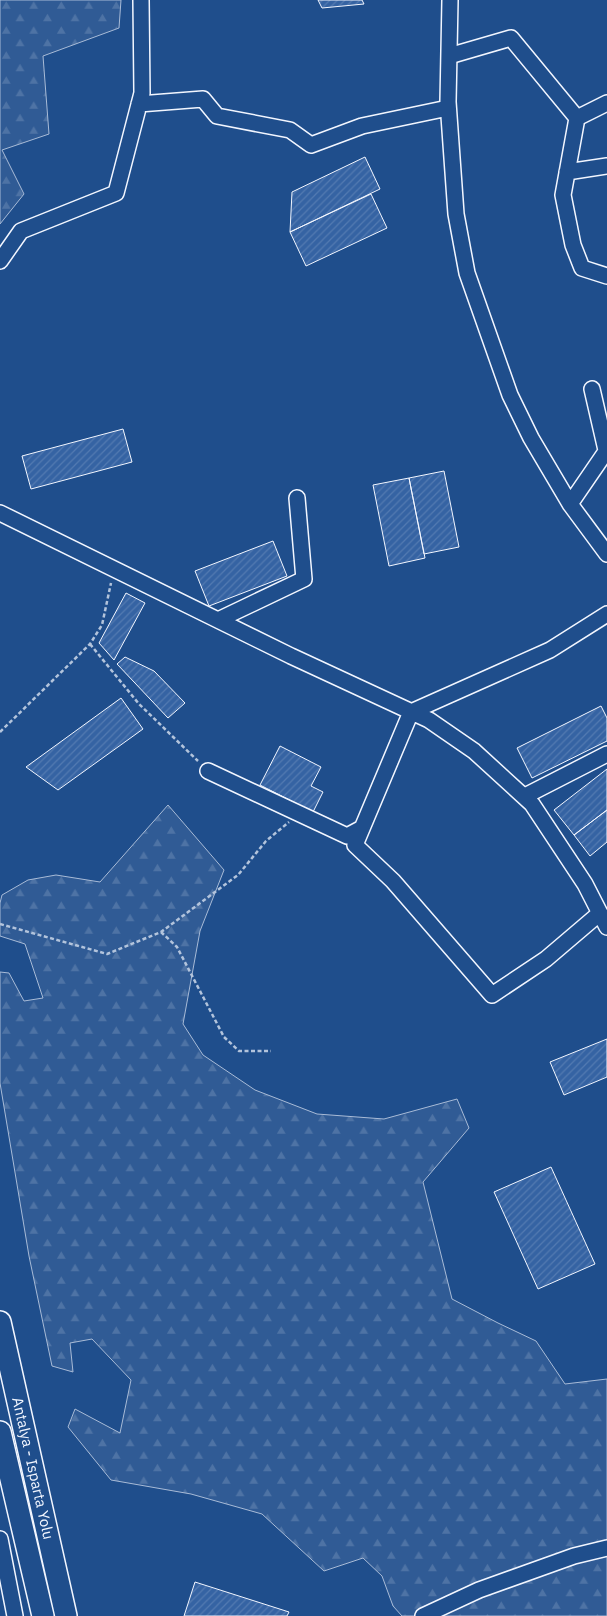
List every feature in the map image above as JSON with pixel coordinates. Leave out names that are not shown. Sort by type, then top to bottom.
[{"type":"highway","name":"Antalya - Isparta Yolu","points":[[0,1322],[66,1616]]},
{"type":"highway","name":"Antalya - Isparta Yolu","points":[[0,1432],[43,1616]]},
{"type":"street","points":[[0,261],[20,231],[116,193],[142,93],[141,0]]},
{"type":"street","points":[[450,0],[448,108],[456,214],[466,272],[510,395],[531,438],[570,504],[607,554]]},
{"type":"street","points":[[449,56],[511,38],[577,118]]},
{"type":"street","points":[[139,104],[203,99],[217,116],[290,130],[311,145],[362,126],[448,108]]},
{"type":"street","points":[[577,118],[607,103]]},
{"type":"street","points":[[577,118],[563,195],[572,245],[582,268],[607,276]]},
{"type":"street","points":[[567,172],[607,166]]},
{"type":"street","points":[[570,504],[607,450],[592,389]]},
{"type":"street","points":[[218,620],[304,579],[297,498]]},
{"type":"street","points":[[0,513],[291,656],[411,712],[429,720],[474,751],[525,796],[585,884],[604,920],[492,995],[393,881],[355,845],[411,712],[550,650],[607,614]]},
{"type":"street","points":[[525,796],[607,754]]},
{"type":"street","points":[[208,771],[347,836],[362,828]]},
{"type":"street","points":[[0,1539],[15,1616]]},
{"type":"street","points":[[423,1616],[479,1590],[574,1556],[607,1548]]},
{"type":"path","points":[[0,732],[90,644],[102,625],[115,570]]},
{"type":"path","points":[[90,644],[139,704],[208,771]]},
{"type":"path","points":[[0,924],[106,954],[161,932],[238,875],[266,840],[299,813]]},
{"type":"path","points":[[161,932],[177,947],[224,1038],[239,1051],[271,1051]]},
{"type":"green space","points":[[0,0],[121,0],[119,28],[43,56],[49,134],[2,150],[24,194],[0,224]]},
{"type":"green space","points":[[168,805],[224,870],[200,931],[183,1024],[203,1055],[255,1090],[317,1114],[384,1119],[457,1099],[469,1128],[423,1182],[452,1299],[536,1341],[565,1384],[607,1379],[607,1616],[402,1616],[393,1606],[382,1576],[363,1558],[324,1571],[262,1514],[191,1494],[111,1480],[68,1427],[75,1409],[120,1433],[131,1380],[92,1339],[70,1343],[73,1372],[52,1366],[29,1256],[0,1083],[0,972],[9,973],[24,1001],[43,998],[25,944],[0,936],[0,903],[2,895],[28,880],[56,875],[100,882]]},
{"type":"building","points":[[318,0],[362,0],[364,4],[322,8]]},
{"type":"building","points":[[365,157],[380,189],[290,232],[292,192]]},
{"type":"building","points":[[371,194],[387,228],[306,266],[290,232]]},
{"type":"building","points":[[123,429],[132,462],[31,489],[22,456]]},
{"type":"building","points":[[444,471],[459,547],[424,554],[409,478]]},
{"type":"building","points":[[409,478],[425,558],[389,566],[373,485]]},
{"type":"building","points":[[273,541],[287,576],[209,606],[195,571]]},
{"type":"building","points":[[126,593],[145,603],[114,660],[99,643]]},
{"type":"building","points":[[125,657],[154,671],[185,703],[168,718],[117,664]]},
{"type":"building","points":[[121,698],[143,729],[58,790],[26,767]]},
{"type":"building","points":[[601,706],[607,718],[607,741],[532,778],[517,748]]},
{"type":"building","points":[[280,746],[321,767],[311,786],[323,792],[313,812],[260,785]]},
{"type":"building","points":[[607,769],[607,810],[574,835],[554,810]]},
{"type":"building","points":[[607,810],[607,842],[590,856],[574,835]]},
{"type":"building","points":[[607,1039],[607,1077],[564,1095],[550,1062]]},
{"type":"building","points":[[551,1167],[595,1264],[538,1289],[494,1192]]},
{"type":"building","points":[[195,1582],[289,1612],[287,1616],[184,1616]]}]
